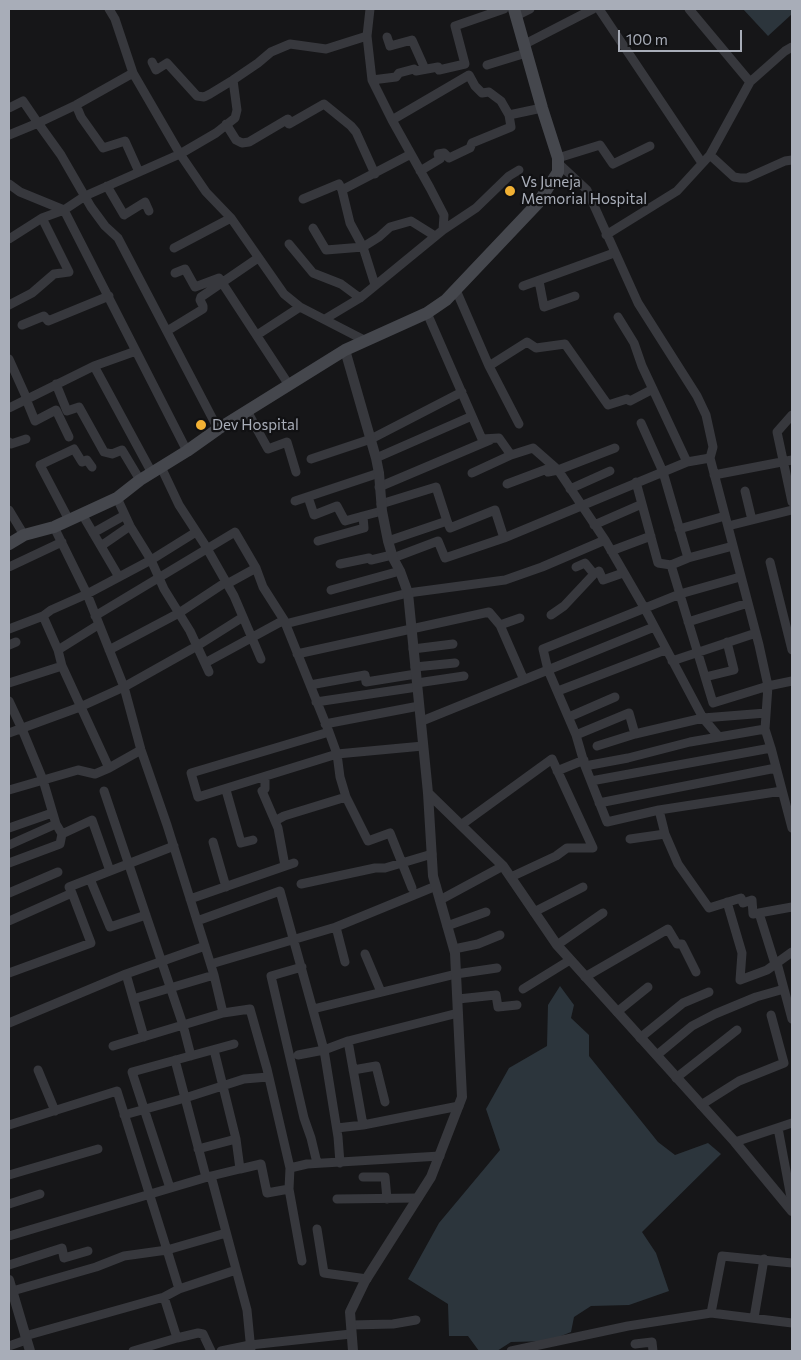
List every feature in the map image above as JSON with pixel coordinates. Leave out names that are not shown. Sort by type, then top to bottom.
[{"type":"main road","points":[[9,544],[24,535],[54,527],[117,498],[140,480],[187,452],[218,429],[345,350],[427,313],[446,300],[456,290],[538,203],[558,172],[558,161],[515,12]]},
{"type":"street","points":[[109,9],[115,18],[133,73],[180,154],[206,192],[230,218],[284,294],[300,307],[366,341]]},
{"type":"street","points":[[115,18],[122,9]]},
{"type":"street","points":[[370,9],[367,36],[372,80],[444,215],[439,233]]},
{"type":"street","points":[[372,80],[396,77],[399,73],[414,69],[416,71],[438,67],[439,70],[465,64],[455,26],[504,9]]},
{"type":"street","points":[[515,12],[530,9]]},
{"type":"street","points":[[487,65],[525,48],[582,11],[593,9]]},
{"type":"street","points":[[599,9],[702,163]]},
{"type":"street","points":[[689,9],[750,82]]},
{"type":"street","points":[[152,62],[156,70],[167,63],[197,96],[204,97],[233,80],[271,52],[290,44],[326,49],[367,36]]},
{"type":"street","points":[[387,37],[390,46],[412,40],[425,70]]},
{"type":"street","points":[[606,235],[678,191],[710,155],[750,82],[792,47]]},
{"type":"street","points":[[9,135],[76,105],[133,73]]},
{"type":"street","points":[[392,120],[469,75],[475,86],[482,93],[489,92],[501,101],[509,115],[511,127],[472,143],[470,148],[449,158],[444,153],[438,154],[440,159],[420,171]]},
{"type":"street","points":[[9,239],[42,218],[64,210],[85,196],[106,186],[180,154],[216,133],[235,118],[237,110],[233,80]]},
{"type":"street","points":[[9,108],[23,101],[61,155],[105,226],[118,238],[218,429]]},
{"type":"street","points":[[226,124],[236,140],[242,143],[249,142],[288,119],[289,124],[324,104],[351,126],[375,174]]},
{"type":"street","points":[[76,105],[81,118],[102,148],[124,141],[139,172]]},
{"type":"street","points":[[509,115],[542,108]]},
{"type":"street","points":[[650,146],[613,164],[600,145],[558,161],[587,190],[638,303],[697,396],[706,415],[713,447],[710,458],[768,686],[764,729],[771,748],[792,828]]},
{"type":"street","points":[[342,190],[411,154]]},
{"type":"street","points":[[710,155],[734,177],[740,178],[746,178],[792,160]]},
{"type":"street","points":[[325,319],[360,298],[439,233],[476,208],[509,176],[519,170]]},
{"type":"street","points":[[9,184],[20,192],[64,210],[187,452]]},
{"type":"street","points":[[303,199],[339,184],[350,223],[363,247],[375,285]]},
{"type":"street","points":[[106,186],[124,215],[145,202],[149,211]]},
{"type":"street","points":[[9,305],[32,293],[54,274],[69,272],[42,218]]},
{"type":"street","points":[[174,248],[230,218]]},
{"type":"street","points":[[313,228],[326,250],[363,247],[390,227],[411,221],[439,233]]},
{"type":"street","points":[[289,244],[313,274],[341,284],[360,298]]},
{"type":"street","points":[[523,286],[614,252]]},
{"type":"street","points":[[167,331],[203,309],[201,297],[258,258]]},
{"type":"street","points":[[175,273],[185,269],[195,287],[219,278],[289,385]]},
{"type":"street","points":[[539,280],[544,307],[575,296]]},
{"type":"street","points":[[456,290],[489,366],[519,424]]},
{"type":"street","points":[[22,325],[44,316],[48,321],[109,296]]},
{"type":"street","points":[[258,336],[300,307]]},
{"type":"street","points":[[427,313],[482,439],[499,438],[511,455]]},
{"type":"street","points":[[618,317],[634,343],[687,462]]},
{"type":"street","points":[[489,366],[527,342],[536,348],[564,344],[608,405],[627,399],[630,401],[653,389]]},
{"type":"street","points":[[345,350],[376,458],[381,508],[388,541],[408,593],[422,722],[433,876],[454,949],[462,1097],[432,1177],[367,1279],[350,1312],[353,1351]]},
{"type":"street","points":[[9,408],[94,366],[136,351]]},
{"type":"street","points":[[9,359],[35,422],[56,410],[69,437]]},
{"type":"street","points":[[94,366],[227,583],[261,659]]},
{"type":"street","points":[[56,384],[67,411],[79,407],[104,452],[112,454],[122,450],[140,480]]},
{"type":"street","points":[[311,460],[371,439],[462,392]]},
{"type":"street","points":[[247,411],[268,449],[287,442],[296,472]]},
{"type":"street","points":[[792,415],[777,432],[788,461],[792,502]]},
{"type":"street","points":[[376,458],[472,416]]},
{"type":"street","points":[[641,423],[663,472],[688,558]]},
{"type":"street","points":[[379,487],[495,438]]},
{"type":"street","points":[[9,442],[11,444],[26,439]]},
{"type":"street","points":[[472,473],[511,455],[533,448],[558,470],[605,540],[703,718],[719,737]]},
{"type":"street","points":[[507,484],[547,469],[548,472],[558,470],[615,448]]},
{"type":"street","points":[[69,520],[40,465],[74,449],[82,462],[86,460],[92,467]]},
{"type":"street","points":[[340,564],[369,558],[371,560],[393,557],[438,541],[445,558],[504,538],[687,462],[710,458]]},
{"type":"street","points":[[714,475],[788,461]]},
{"type":"street","points":[[570,489],[610,472]]},
{"type":"street","points":[[295,502],[379,473]]},
{"type":"street","points":[[636,482],[658,563],[671,565],[688,558],[733,546]]},
{"type":"street","points":[[308,497],[314,515],[337,506],[345,521],[363,516],[436,486],[450,528],[495,510],[504,538]]},
{"type":"street","points":[[745,491],[752,520]]},
{"type":"street","points":[[117,498],[130,526],[151,560],[209,672]]},
{"type":"street","points":[[594,525],[642,504]]},
{"type":"street","points":[[9,510],[24,535]]},
{"type":"street","points":[[728,526],[792,510]]},
{"type":"street","points":[[82,514],[118,577]]},
{"type":"street","points":[[93,533],[125,514]]},
{"type":"street","points":[[318,540],[364,528],[363,516]]},
{"type":"street","points":[[679,529],[725,516]]},
{"type":"street","points":[[388,541],[447,521]]},
{"type":"street","points":[[101,546],[130,526]]},
{"type":"street","points":[[54,527],[87,594],[124,687],[141,750],[198,921],[223,1013]]},
{"type":"street","points":[[9,628],[43,616],[51,610],[87,594],[151,560],[196,532]]},
{"type":"street","points":[[95,616],[235,532],[256,568],[263,587],[284,622],[298,654],[337,754],[340,777],[346,797],[368,841],[390,833],[412,888]]},
{"type":"street","points":[[611,551],[651,536]]},
{"type":"street","points":[[205,663],[284,622],[408,593],[505,580],[605,540]]},
{"type":"street","points":[[9,567],[62,542]]},
{"type":"street","points":[[770,562],[792,650]]},
{"type":"street","points":[[576,567],[585,563],[594,574]]},
{"type":"street","points":[[671,565],[713,703],[768,686],[792,681]]},
{"type":"street","points":[[109,650],[256,568]]},
{"type":"street","points":[[332,590],[400,571]]},
{"type":"street","points":[[551,615],[564,606],[598,571],[603,580],[624,573]]},
{"type":"street","points":[[740,577],[680,594],[543,649],[548,670],[576,735],[584,763],[606,822],[659,810],[782,791]]},
{"type":"street","points":[[688,622],[748,603]]},
{"type":"street","points":[[298,654],[489,612],[500,625],[524,680]]},
{"type":"street","points":[[43,616],[58,650],[62,666],[109,768]]},
{"type":"street","points":[[9,733],[80,707],[124,687],[197,646],[243,617]]},
{"type":"street","points":[[500,625],[520,618]]},
{"type":"street","points":[[58,650],[98,625]]},
{"type":"street","points":[[422,722],[654,627]]},
{"type":"street","points":[[672,661],[697,651],[756,633]]},
{"type":"street","points":[[705,677],[734,670],[727,642]]},
{"type":"street","points":[[413,649],[453,644]]},
{"type":"street","points":[[558,691],[665,650]]},
{"type":"street","points":[[316,702],[416,678],[455,662]]},
{"type":"street","points":[[9,682],[62,666]]},
{"type":"street","points":[[310,685],[364,675],[366,682],[464,676]]},
{"type":"street","points":[[569,717],[615,697]]},
{"type":"street","points":[[9,701],[43,780],[52,813],[62,834],[60,844],[9,863]]},
{"type":"street","points":[[419,706],[327,728],[192,773],[198,797],[226,790],[337,754],[423,746]]},
{"type":"street","points":[[576,735],[629,713],[635,734]]},
{"type":"street","points":[[596,746],[635,734],[703,718],[766,713]]},
{"type":"street","points":[[557,771],[584,763],[628,758],[690,742],[764,729]]},
{"type":"street","points":[[591,781],[771,748]]},
{"type":"street","points":[[9,790],[78,770],[95,774],[141,750]]},
{"type":"street","points":[[461,825],[552,759],[593,848],[567,848],[556,856],[511,877]]},
{"type":"street","points":[[599,803],[776,768]]},
{"type":"street","points":[[190,899],[289,865],[275,821],[262,791],[266,789],[265,777]]},
{"type":"street","points":[[226,790],[242,843],[253,840]]},
{"type":"street","points":[[104,791],[183,1025],[190,1056]]},
{"type":"street","points":[[428,793],[503,866],[556,945],[735,1142],[792,1211]]},
{"type":"street","points":[[275,821],[284,816],[346,797]]},
{"type":"street","points":[[659,810],[665,834],[678,864],[709,908],[741,898],[743,903],[752,900],[753,914],[792,907]]},
{"type":"street","points":[[9,828],[52,813]]},
{"type":"street","points":[[62,834],[92,820],[110,871]]},
{"type":"street","points":[[9,845],[56,824]]},
{"type":"street","points":[[630,839],[665,834]]},
{"type":"street","points":[[213,842],[226,886]]},
{"type":"street","points":[[9,973],[91,943],[69,887],[174,846]]},
{"type":"street","points":[[301,884],[375,868],[385,868],[432,854]]},
{"type":"street","points":[[440,900],[503,866]]},
{"type":"street","points":[[9,894],[58,872]]},
{"type":"street","points":[[90,878],[110,927],[146,915]]},
{"type":"street","points":[[211,964],[336,927],[436,886]]},
{"type":"street","points":[[534,912],[583,887]]},
{"type":"street","points":[[198,921],[280,891],[324,1050],[337,1128],[340,1163]]},
{"type":"street","points":[[9,921],[72,893]]},
{"type":"street","points":[[727,902],[742,953],[740,980],[767,970],[792,952]]},
{"type":"street","points":[[448,926],[486,912]]},
{"type":"street","points":[[556,945],[603,913]]},
{"type":"street","points":[[759,913],[792,1019]]},
{"type":"street","points":[[336,927],[345,962]]},
{"type":"street","points":[[585,977],[668,929],[676,944],[682,944],[696,972]]},
{"type":"street","points":[[454,949],[478,944],[500,935]]},
{"type":"street","points":[[9,1023],[126,974],[205,946]]},
{"type":"street","points":[[365,954],[381,992]]},
{"type":"street","points":[[523,989],[570,960]]},
{"type":"street","points":[[302,967],[271,976],[316,1163]]},
{"type":"street","points":[[313,1009],[456,974],[497,968]]},
{"type":"street","points":[[126,974],[144,1037]]},
{"type":"street","points":[[133,999],[214,975]]},
{"type":"street","points":[[617,1012],[648,987]]},
{"type":"street","points":[[657,1055],[692,1026],[715,1014],[756,997],[784,989]]},
{"type":"street","points":[[640,1038],[683,1003],[710,992]]},
{"type":"street","points":[[458,999],[496,995],[498,1007],[518,1005]]},
{"type":"street","points":[[113,1046],[223,1013],[250,1009],[290,1168],[288,1189],[302,1261]]},
{"type":"street","points":[[298,1055],[324,1050],[348,1041],[458,1013]]},
{"type":"street","points":[[701,1105],[739,1081],[788,1063],[771,1015]]},
{"type":"street","points":[[676,1078],[737,1030]]},
{"type":"street","points":[[348,1041],[363,1125]]},
{"type":"street","points":[[170,1188],[132,1072],[234,1044]]},
{"type":"street","points":[[214,1050],[236,1138],[240,1169]]},
{"type":"street","points":[[175,1060],[198,1149],[226,1233],[247,1310],[251,1348]]},
{"type":"street","points":[[353,1070],[376,1066],[385,1102]]},
{"type":"street","points":[[38,1070],[55,1111]]},
{"type":"street","points":[[124,1115],[244,1079],[268,1077]]},
{"type":"street","points":[[9,1126],[117,1092],[179,1289]]},
{"type":"street","points":[[337,1128],[363,1125],[459,1106]]},
{"type":"street","points":[[735,1142],[792,1123]]},
{"type":"street","points":[[778,1128],[792,1203]]},
{"type":"street","points":[[198,1149],[236,1138]]},
{"type":"street","points":[[9,1175],[98,1149]]},
{"type":"street","points":[[290,1168],[316,1163],[440,1156]]},
{"type":"street","points":[[9,1236],[208,1176],[260,1164],[267,1193],[288,1189]]},
{"type":"street","points":[[363,1177],[385,1177],[387,1198]]},
{"type":"street","points":[[9,1204],[40,1194]]},
{"type":"street","points":[[337,1199],[418,1198]]},
{"type":"street","points":[[317,1229],[324,1273],[367,1279]]},
{"type":"street","points":[[10,1292],[96,1267],[124,1256],[167,1250],[226,1233]]},
{"type":"street","points":[[9,1265],[62,1248],[64,1258],[88,1251]]},
{"type":"street","points":[[711,1313],[722,1256],[792,1262]]},
{"type":"street","points":[[754,1318],[764,1259]]},
{"type":"street","points":[[9,1346],[26,1338],[164,1297],[179,1289],[236,1270]]},
{"type":"street","points":[[9,1280],[10,1292],[30,1351]]},
{"type":"street","points":[[164,1297],[177,1338]]},
{"type":"street","points":[[511,1351],[628,1326],[711,1313],[792,1322]]},
{"type":"street","points":[[221,1351],[251,1348],[416,1320]]},
{"type":"street","points":[[133,1351],[198,1333],[203,1334],[211,1351]]},
{"type":"street","points":[[635,1344],[652,1342],[653,1351]]},
{"type":"shaded area","points":[[743,9],[792,9],[792,14],[768,36]]},
{"type":"shaded area","points":[[560,986],[574,1005],[571,1018],[589,1035],[589,1056],[658,1142],[675,1155],[708,1143],[721,1154],[642,1232],[656,1253],[669,1291],[629,1305],[591,1306],[574,1317],[571,1332],[549,1341],[511,1342],[497,1351],[479,1351],[468,1336],[449,1336],[448,1304],[408,1279],[439,1223],[500,1150],[486,1109],[509,1068],[547,1046],[548,1005]]},
{"type":"place","name":"Vs Juneja Memorial Hospital","points":[[510,191]]},
{"type":"place","name":"Dev Hospital","points":[[201,425]]}]
